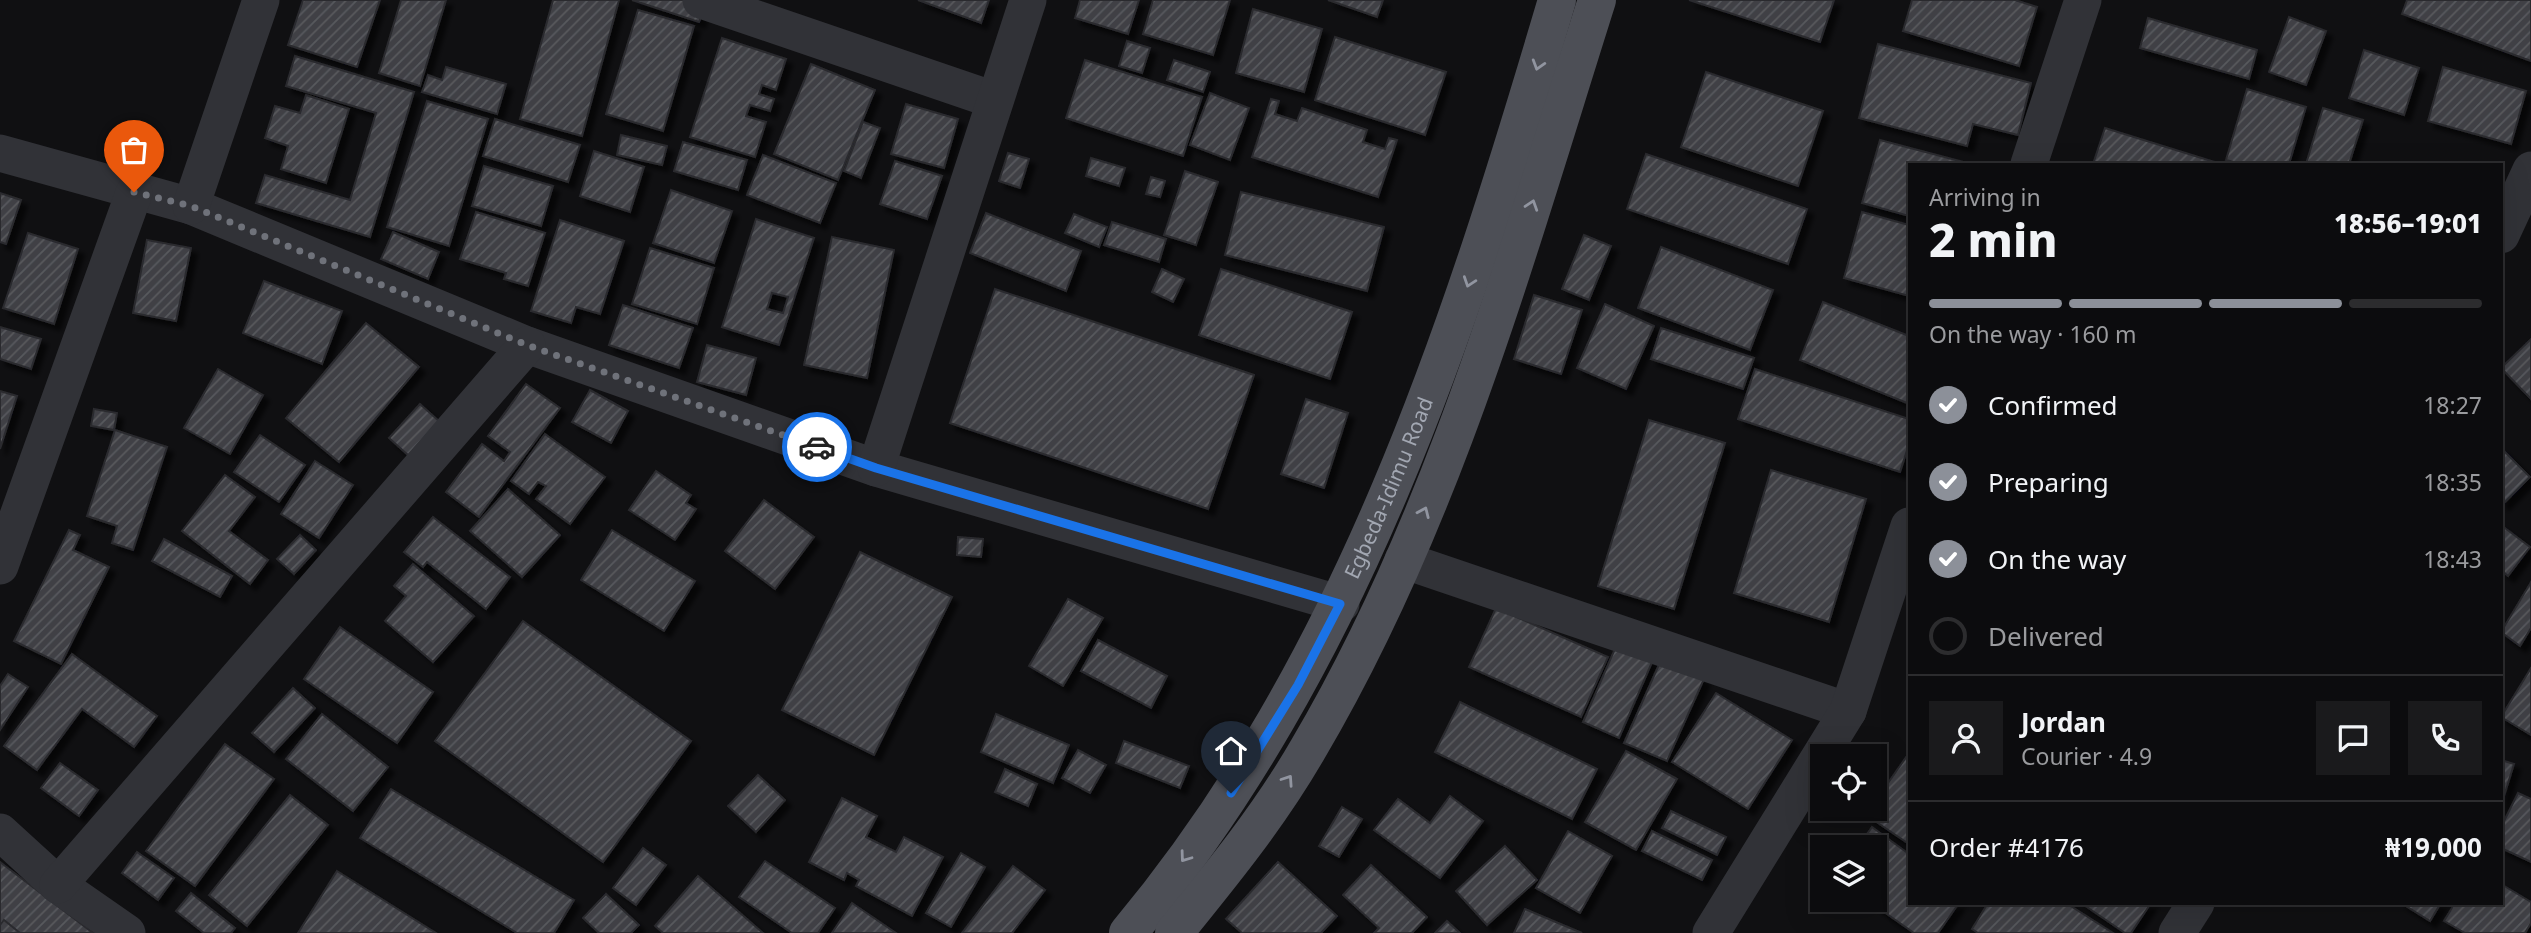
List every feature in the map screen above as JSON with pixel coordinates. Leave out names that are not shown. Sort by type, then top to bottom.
[{"type":"main road","name":"Egbeda-Idimu Road","points":[[1128,933],[1231,793],[1298,685],[1340,604],[1429,396],[1517,135],[1557,0]]},
{"type":"main road","name":"Egbeda-Idimu Road","points":[[1174,933],[1242,849],[1308,750],[1379,616],[1479,370],[1597,0]]},
{"type":"street","points":[[191,206],[261,0]]},
{"type":"street","points":[[701,0],[994,100]]},
{"type":"street","points":[[876,468],[1028,0]]},
{"type":"street","points":[[2029,163],[2083,0]]},
{"type":"street","points":[[0,153],[191,206],[527,345],[876,468],[1340,604]]},
{"type":"street","points":[[2503,231],[2531,170]]},
{"type":"street","points":[[0,566],[134,192]]},
{"type":"street","points":[[58,885],[527,345]]},
{"type":"street","points":[[1711,933],[1848,711],[1908,529]]},
{"type":"street","points":[[1403,560],[1848,711]]},
{"type":"street","points":[[0,832],[58,885],[127,933]]},
{"type":"street","points":[[2177,933],[2195,905]]},
{"type":"building","points":[[303,0],[380,0],[357,67],[288,45]]},
{"type":"building","points":[[401,0],[446,0],[420,86],[379,73]]},
{"type":"building","points":[[553,0],[619,0],[582,136],[520,119]]},
{"type":"building","points":[[632,0],[694,0],[706,4],[699,22]]},
{"type":"building","points":[[918,0],[989,0],[981,23]]},
{"type":"building","points":[[1080,0],[1139,0],[1128,34],[1075,18]]},
{"type":"building","points":[[1153,0],[1230,0],[1213,55],[1143,34]]},
{"type":"building","points":[[1328,0],[1383,0],[1377,17]]},
{"type":"building","points":[[1689,0],[1834,0],[1820,42]]},
{"type":"building","points":[[1912,0],[2015,0],[2037,7],[2019,66],[1903,31]]},
{"type":"building","points":[[2407,0],[2531,0],[2531,61],[2402,14]]},
{"type":"building","points":[[1253,9],[1322,29],[1304,92],[1236,73]]},
{"type":"building","points":[[638,10],[694,26],[663,131],[606,114]]},
{"type":"building","points":[[2289,17],[2326,31],[2306,85],[2269,72]]},
{"type":"building","points":[[2148,18],[2257,50],[2249,79],[2140,48]]},
{"type":"building","points":[[1335,37],[1446,72],[1425,135],[1315,100]]},
{"type":"building","points":[[722,38],[786,59],[776,90],[762,85],[759,94],[774,99],[770,111],[750,105],[746,116],[766,122],[755,157],[690,137]]},
{"type":"building","points":[[1127,41],[1150,48],[1142,73],[1119,66]]},
{"type":"building","points":[[1878,44],[2031,83],[2018,135],[1973,124],[1967,146],[1859,118]]},
{"type":"building","points":[[2364,50],[2419,68],[2404,115],[2349,98]]},
{"type":"building","points":[[295,56],[414,92],[370,237],[256,203],[265,175],[350,200],[376,113],[286,86]]},
{"type":"building","points":[[1085,60],[1202,97],[1183,156],[1066,118]]},
{"type":"building","points":[[1174,60],[1210,72],[1203,92],[1167,80]]},
{"type":"building","points":[[811,64],[875,90],[838,180],[774,154]]},
{"type":"building","points":[[446,67],[506,84],[497,114],[422,92],[428,75],[442,80]]},
{"type":"building","points":[[2443,67],[2526,91],[2511,144],[2428,121]]},
{"type":"building","points":[[1706,72],[1823,111],[1798,186],[1681,147]]},
{"type":"building","points":[[2247,89],[2306,107],[2289,163],[2237,163],[2226,160]]},
{"type":"building","points":[[1210,93],[1249,108],[1230,160],[1190,145]]},
{"type":"building","points":[[306,95],[349,109],[326,183],[281,169],[288,146],[265,138],[275,106],[300,113]]},
{"type":"building","points":[[1271,99],[1279,101],[1275,114],[1297,121],[1302,108],[1367,130],[1363,142],[1385,149],[1389,138],[1397,140],[1378,197],[1252,157]]},
{"type":"building","points":[[427,101],[488,119],[449,246],[387,227]]},
{"type":"building","points":[[906,104],[958,119],[944,168],[891,154]]},
{"type":"building","points":[[2323,108],[2363,120],[2349,163],[2306,163]]},
{"type":"building","points":[[495,119],[580,145],[568,182],[483,156]]},
{"type":"building","points":[[863,122],[880,128],[861,178],[844,171]]},
{"type":"building","points":[[2105,128],[2218,163],[2093,163]]},
{"type":"building","points":[[621,135],[667,146],[662,165],[617,155]]},
{"type":"building","points":[[1880,140],[1967,163],[1908,163],[1908,216],[1862,203]]},
{"type":"building","points":[[683,142],[747,160],[738,190],[674,171]]},
{"type":"building","points":[[594,151],[644,167],[630,212],[580,196]]},
{"type":"building","points":[[1008,153],[1029,159],[1020,188],[999,181]]},
{"type":"building","points":[[1646,154],[1807,209],[1788,264],[1627,209]]},
{"type":"building","points":[[763,155],[836,183],[820,223],[747,195]]},
{"type":"building","points":[[1091,158],[1125,168],[1119,186],[1086,176]]},
{"type":"building","points":[[895,161],[942,176],[927,219],[880,204]]},
{"type":"building","points":[[484,166],[553,186],[541,226],[472,206]]},
{"type":"building","points":[[1185,171],[1218,182],[1196,245],[1164,235]]},
{"type":"building","points":[[1151,177],[1165,181],[1160,197],[1146,194]]},
{"type":"building","points":[[671,190],[732,211],[714,263],[653,243]]},
{"type":"building","points":[[1241,192],[1384,227],[1367,291],[1225,255]]},
{"type":"building","points":[[0,193],[21,200],[6,244],[0,242]]},
{"type":"building","points":[[476,212],[545,233],[528,286],[504,279],[506,273],[460,259]]},
{"type":"building","points":[[1862,212],[1908,225],[1908,296],[1844,278]]},
{"type":"building","points":[[986,213],[1081,251],[1066,291],[970,253]]},
{"type":"building","points":[[1074,214],[1107,227],[1099,247],[1065,233]]},
{"type":"building","points":[[756,219],[814,238],[779,345],[722,327]],"holes":[[[772,293],[788,297],[783,313],[767,309]]]},
{"type":"building","points":[[560,220],[624,241],[600,314],[576,307],[571,323],[531,311]]},
{"type":"building","points":[[1112,222],[1166,239],[1159,262],[1104,245]]},
{"type":"building","points":[[393,232],[439,252],[428,279],[381,259]]},
{"type":"building","points":[[28,233],[78,249],[54,324],[3,308]]},
{"type":"building","points":[[1584,235],[1611,246],[1589,300],[1562,289]]},
{"type":"building","points":[[832,237],[894,250],[867,378],[804,365]]},
{"type":"building","points":[[147,240],[191,248],[176,321],[133,313]]},
{"type":"building","points":[[1661,247],[1773,290],[1750,350],[1638,308]]},
{"type":"building","points":[[650,248],[714,268],[697,324],[632,304]]},
{"type":"building","points":[[1162,269],[1184,279],[1173,302],[1152,292]]},
{"type":"building","points":[[1221,269],[1352,312],[1330,379],[1199,335]]},
{"type":"building","points":[[264,281],[342,311],[322,364],[243,333]]},
{"type":"building","points":[[995,289],[1254,375],[1208,509],[950,423]]},
{"type":"building","points":[[1534,295],[1582,310],[1561,374],[1514,359]]},
{"type":"building","points":[[1823,302],[1908,336],[1907,403],[1800,360]]},
{"type":"building","points":[[1605,304],[1654,326],[1626,389],[1577,368]]},
{"type":"building","points":[[623,305],[693,328],[679,368],[609,345]]},
{"type":"building","points":[[366,323],[419,367],[339,462],[286,418]]},
{"type":"building","points":[[0,327],[41,339],[31,369],[0,359]]},
{"type":"building","points":[[1661,328],[1754,358],[1743,389],[1651,359]]},
{"type":"building","points":[[2531,339],[2531,399],[2503,370],[2503,366]]},
{"type":"building","points":[[707,345],[756,358],[746,395],[697,382]]},
{"type":"building","points":[[218,369],[263,395],[230,454],[184,428]]},
{"type":"building","points":[[1755,369],[1908,419],[1908,447],[1900,472],[1738,419]]},
{"type":"building","points":[[526,384],[560,408],[479,517],[446,492],[482,444],[504,461],[510,452],[488,436]]},
{"type":"building","points":[[590,390],[628,411],[611,443],[572,422]]},
{"type":"building","points":[[0,391],[17,396],[0,449]]},
{"type":"building","points":[[1306,399],[1348,413],[1324,488],[1281,474]]},
{"type":"building","points":[[420,404],[440,422],[409,456],[389,438]]},
{"type":"building","points":[[94,409],[117,413],[114,430],[91,426]]},
{"type":"building","points":[[1649,420],[1725,443],[1674,609],[1598,586]]},
{"type":"building","points":[[115,430],[167,447],[133,550],[112,543],[117,526],[87,516]]},
{"type":"building","points":[[545,434],[605,477],[570,524],[536,499],[546,486],[538,482],[529,494],[511,481]]},
{"type":"building","points":[[260,435],[305,465],[279,502],[234,472]]},
{"type":"building","points":[[2503,450],[2530,477],[2503,504]]},
{"type":"building","points":[[315,461],[353,485],[319,538],[281,514]]},
{"type":"building","points":[[1771,470],[1866,499],[1829,622],[1734,593]]},
{"type":"building","points":[[656,471],[691,495],[686,503],[696,509],[675,540],[629,510]]},
{"type":"building","points":[[225,475],[255,497],[229,531],[268,560],[250,584],[182,531]]},
{"type":"building","points":[[508,489],[560,535],[522,577],[470,531]]},
{"type":"building","points":[[764,500],[814,537],[775,589],[725,551]]},
{"type":"building","points":[[433,517],[510,577],[486,609],[427,562],[423,567],[404,552]]},
{"type":"building","points":[[2503,527],[2530,547],[2508,576],[2503,572]]},
{"type":"building","points":[[69,530],[80,535],[73,550],[109,567],[61,664],[14,641]]},
{"type":"building","points":[[612,530],[695,581],[664,631],[581,580]]},
{"type":"building","points":[[300,535],[316,550],[294,574],[277,559]]},
{"type":"building","points":[[958,537],[983,539],[981,557],[957,555]]},
{"type":"building","points":[[164,539],[232,576],[220,597],[152,561]]},
{"type":"building","points":[[860,552],[952,597],[874,755],[782,710]]},
{"type":"building","points":[[413,564],[474,616],[433,662],[385,621],[406,596],[394,586]]},
{"type":"building","points":[[2531,582],[2531,628],[2520,646],[2503,633],[2503,629]]},
{"type":"building","points":[[1068,599],[1103,618],[1063,686],[1029,666]]},
{"type":"building","points":[[1496,608],[1608,657],[1581,717],[1469,667]]},
{"type":"building","points":[[523,621],[691,741],[603,862],[435,741]]},
{"type":"building","points":[[340,627],[433,692],[397,743],[304,679]]},
{"type":"building","points":[[1098,640],[1167,676],[1151,708],[1081,671]]},
{"type":"building","points":[[1617,644],[1653,660],[1619,738],[1583,722]]},
{"type":"building","points":[[72,654],[157,716],[134,747],[82,709],[37,770],[4,746]]},
{"type":"building","points":[[1661,660],[1704,679],[1667,761],[1624,743]]},
{"type":"building","points":[[2531,668],[2531,735],[2503,718],[2503,714]]},
{"type":"building","points":[[8,674],[28,687],[0,730],[0,686]]},
{"type":"building","points":[[293,688],[315,708],[274,752],[252,733]]},
{"type":"building","points":[[1716,693],[1792,740],[1748,809],[1672,762]]},
{"type":"building","points":[[1460,702],[1597,769],[1572,819],[1435,752]]},
{"type":"building","points":[[322,714],[388,767],[353,811],[286,759]]},
{"type":"building","points":[[996,714],[1069,745],[1053,783],[981,752]]},
{"type":"building","points":[[1124,741],[1189,766],[1180,788],[1116,763]]},
{"type":"building","points":[[225,744],[274,779],[195,886],[146,851]]},
{"type":"building","points":[[1078,750],[1106,765],[1090,793],[1062,778]]},
{"type":"building","points":[[1626,751],[1677,779],[1636,850],[1585,822]]},
{"type":"building","points":[[1908,754],[1908,843],[1875,821],[1887,821],[1887,784]]},
{"type":"building","points":[[2503,761],[2514,764],[2503,800]]},
{"type":"building","points":[[60,763],[98,790],[79,816],[41,788]]},
{"type":"building","points":[[1005,769],[1037,784],[1028,806],[995,792]]},
{"type":"building","points":[[758,775],[785,800],[756,832],[728,806]]},
{"type":"building","points":[[391,789],[574,900],[554,933],[517,933],[360,838]]},
{"type":"building","points":[[2518,793],[2531,799],[2531,862],[2503,849],[2503,823]]},
{"type":"building","points":[[290,795],[328,825],[247,926],[209,895]]},
{"type":"building","points":[[1450,796],[1483,821],[1440,878],[1374,830],[1398,799],[1430,823]]},
{"type":"building","points":[[842,798],[877,816],[866,837],[896,852],[904,837],[943,857],[912,916],[856,886],[859,880],[847,873],[844,880],[809,862]]},
{"type":"building","points":[[1342,807],[1362,819],[1339,857],[1319,846]]},
{"type":"building","points":[[1671,811],[1726,837],[1717,855],[1662,828]]},
{"type":"building","points":[[1872,827],[1883,835],[1866,835]]},
{"type":"building","points":[[1568,831],[1612,856],[1580,913],[1536,888]]},
{"type":"building","points":[[1652,831],[1712,860],[1702,880],[1642,851]]},
{"type":"building","points":[[1887,838],[1908,853],[1908,905],[1958,905],[1938,933],[1914,933],[1884,912],[1887,912]]},
{"type":"building","points":[[1505,846],[1537,880],[1487,925],[1456,891]]},
{"type":"building","points":[[643,848],[666,865],[636,905],[613,888]]},
{"type":"building","points":[[137,852],[174,878],[158,900],[122,873]]},
{"type":"building","points":[[961,853],[985,867],[951,927],[926,913]]},
{"type":"building","points":[[765,861],[835,908],[818,933],[792,933],[739,897]]},
{"type":"building","points":[[0,862],[93,933],[12,933],[0,923]]},
{"type":"building","points":[[1278,862],[1337,916],[1321,933],[1242,933],[1226,919]]},
{"type":"building","points":[[1371,865],[1427,917],[1412,933],[1374,933],[1379,928],[1343,895]]},
{"type":"building","points":[[1013,866],[1045,890],[1012,933],[962,933]]},
{"type":"building","points":[[337,871],[436,933],[298,933]]},
{"type":"building","points":[[698,876],[763,933],[663,933],[655,926]]},
{"type":"building","points":[[2503,885],[2531,902],[2531,923],[2525,933],[2465,933],[2444,921],[2454,905],[2503,905]]},
{"type":"building","points":[[191,893],[235,928],[231,933],[204,933],[176,911]]},
{"type":"building","points":[[606,894],[639,925],[631,933],[599,933],[583,918]]},
{"type":"building","points":[[852,903],[896,933],[832,933]]},
{"type":"building","points":[[1987,905],[2069,905],[2113,933],[1978,933],[1972,929]]},
{"type":"building","points":[[2084,905],[2150,905],[2131,933],[2125,933]]},
{"type":"building","points":[[2404,905],[2440,905],[2430,921]]},
{"type":"building","points":[[1525,909],[1582,933],[1514,933]]},
{"type":"building","points":[[4,920],[20,933],[0,933],[0,925]]},
{"type":"building","points":[[1447,921],[1460,933],[1435,933]]},
{"type":"way so far","points":[[134,192],[191,206],[527,345],[817,447]]},
{"type":"route","points":[[817,447],[876,468],[1340,604],[1298,685],[1231,793]]}]
